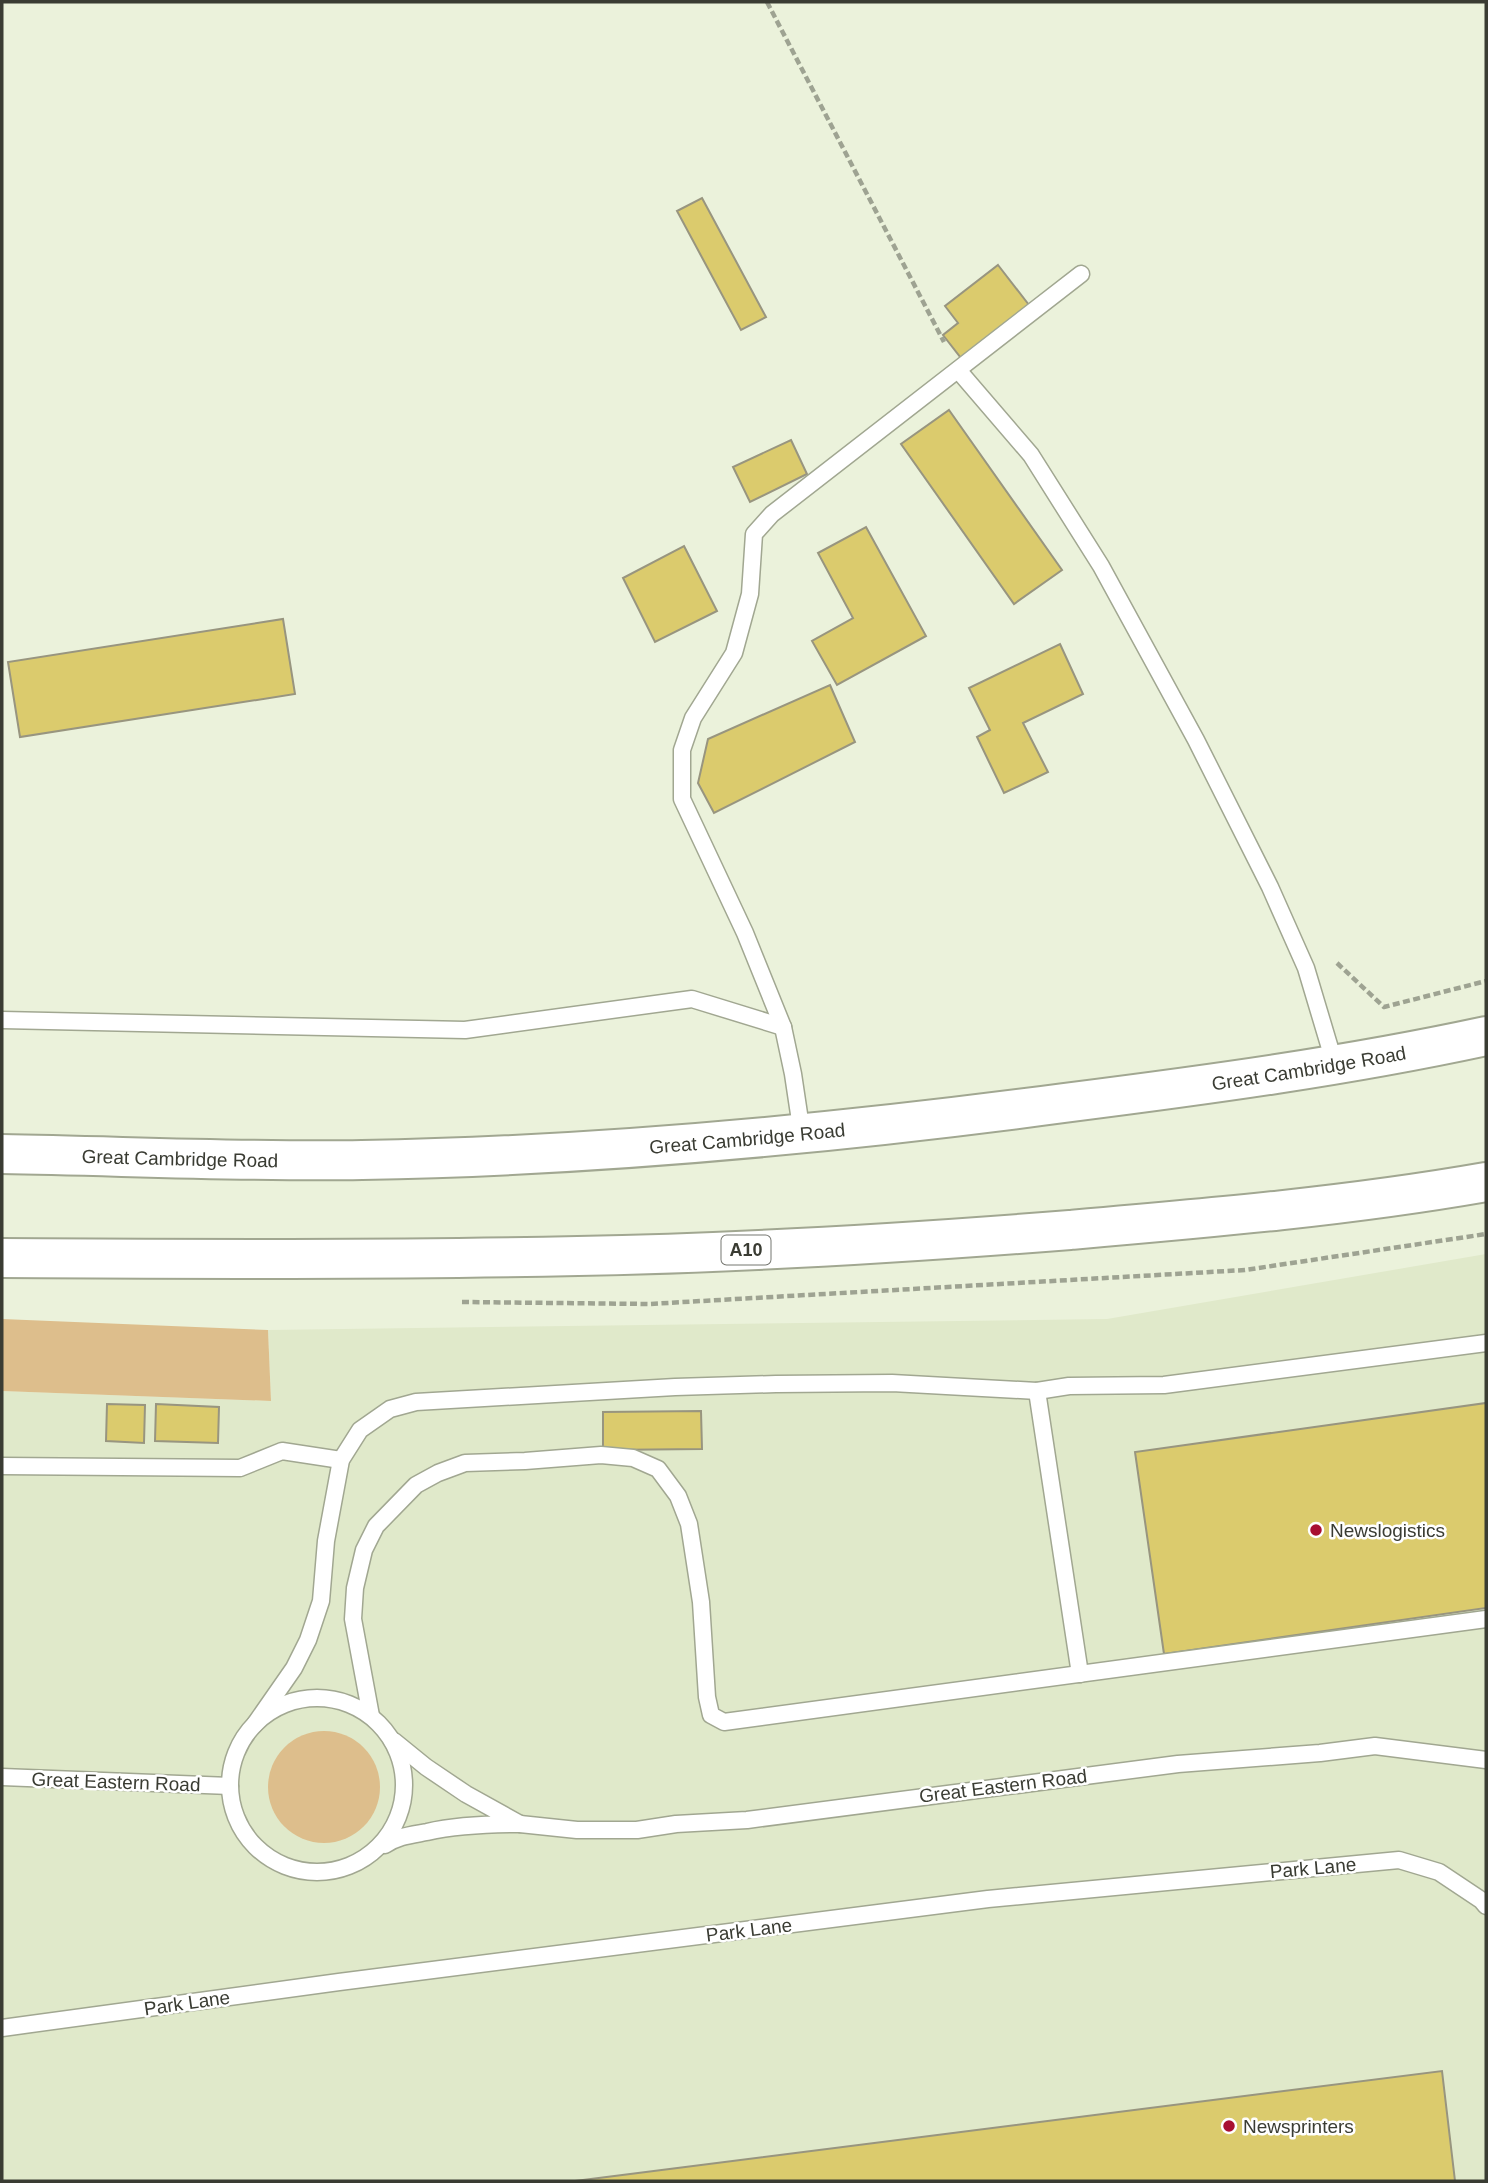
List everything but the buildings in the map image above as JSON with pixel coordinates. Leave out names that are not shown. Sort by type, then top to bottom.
[{"type":"highway","name":"Great Cambridge Road","points":[[2,1154],[358,1160],[505,1156],[802,1134],[970,1116],[1273,1076],[1486,1036]]},
{"type":"highway","name":"A10","points":[[2,1258],[565,1256],[801,1248],[953,1239],[1289,1209],[1486,1182]]},
{"type":"lane","points":[[802,1134],[783,1027],[746,933],[681,799],[682,750],[693,718],[734,653],[750,594],[754,534],[772,514],[1081,274]]},
{"type":"lane","points":[[958,370],[1031,455],[1101,566],[1270,887],[1306,968],[1335,1065]]},
{"type":"lane","points":[[2,1020],[465,1030],[692,999],[783,1027]]},
{"type":"lane","points":[[255,1724],[280,1706],[311,1698],[343,1701],[371,1716],[393,1740],[404,1769],[404,1801],[392,1831],[371,1854],[347,1868],[320,1873],[292,1869],[268,1857],[247,1838],[235,1813],[230,1786],[233,1763],[241,1742],[294,1668],[308,1640],[321,1601],[326,1541],[341,1460],[360,1430],[390,1409],[416,1402],[776,1384],[891,1383],[1037,1391],[1069,1386],[1164,1385],[1486,1343]]},
{"type":"lane","points":[[1037,1391],[1080,1674]]},
{"type":"lane","points":[[2,1466],[240,1468],[282,1451],[341,1460]]},
{"type":"lane","points":[[371,1716],[353,1619],[355,1588],[364,1550],[376,1526],[416,1485],[465,1463],[601,1455],[633,1458],[658,1469],[678,1496],[689,1524],[701,1602],[707,1697],[711,1715],[724,1722],[1486,1619]]},
{"type":"lane","name":"Great Eastern Road","points":[[393,1740],[466,1794],[520,1824]]},
{"type":"lane","name":"Great Eastern Road","points":[[371,1854],[396,1838],[471,1824],[520,1824],[577,1830],[637,1830],[676,1824],[747,1820],[1178,1764],[1375,1746],[1486,1760]]},
{"type":"lane","name":"Great Eastern Road","points":[[2,1777],[230,1786]]},
{"type":"lane","name":"Park Lane","points":[[2,2028],[988,1899],[1399,1860],[1439,1872],[1486,1906]]},
{"type":"path","points":[[767,2],[958,370]]},
{"type":"path","points":[[1335,962],[1384,1007],[1486,981]]},
{"type":"shaded area","points":[[1486,1254],[1486,2181],[2,2181],[2,1391],[271,1401],[268,1330],[1107,1319]]},
{"type":"shaded area","points":[[2,1319],[268,1330],[271,1401],[2,1391]]},
{"type":"shaded area","points":[[324,1731],[345,1736],[363,1748],[375,1766],[380,1787],[375,1808],[363,1826],[345,1838],[324,1843],[303,1838],[285,1826],[273,1808],[268,1787],[273,1766],[285,1748],[303,1736]]},
{"type":"place","name":"Newslogistics","points":[[1316,1530]]},
{"type":"place","name":"Newsprinters","points":[[1229,2126]]}]
